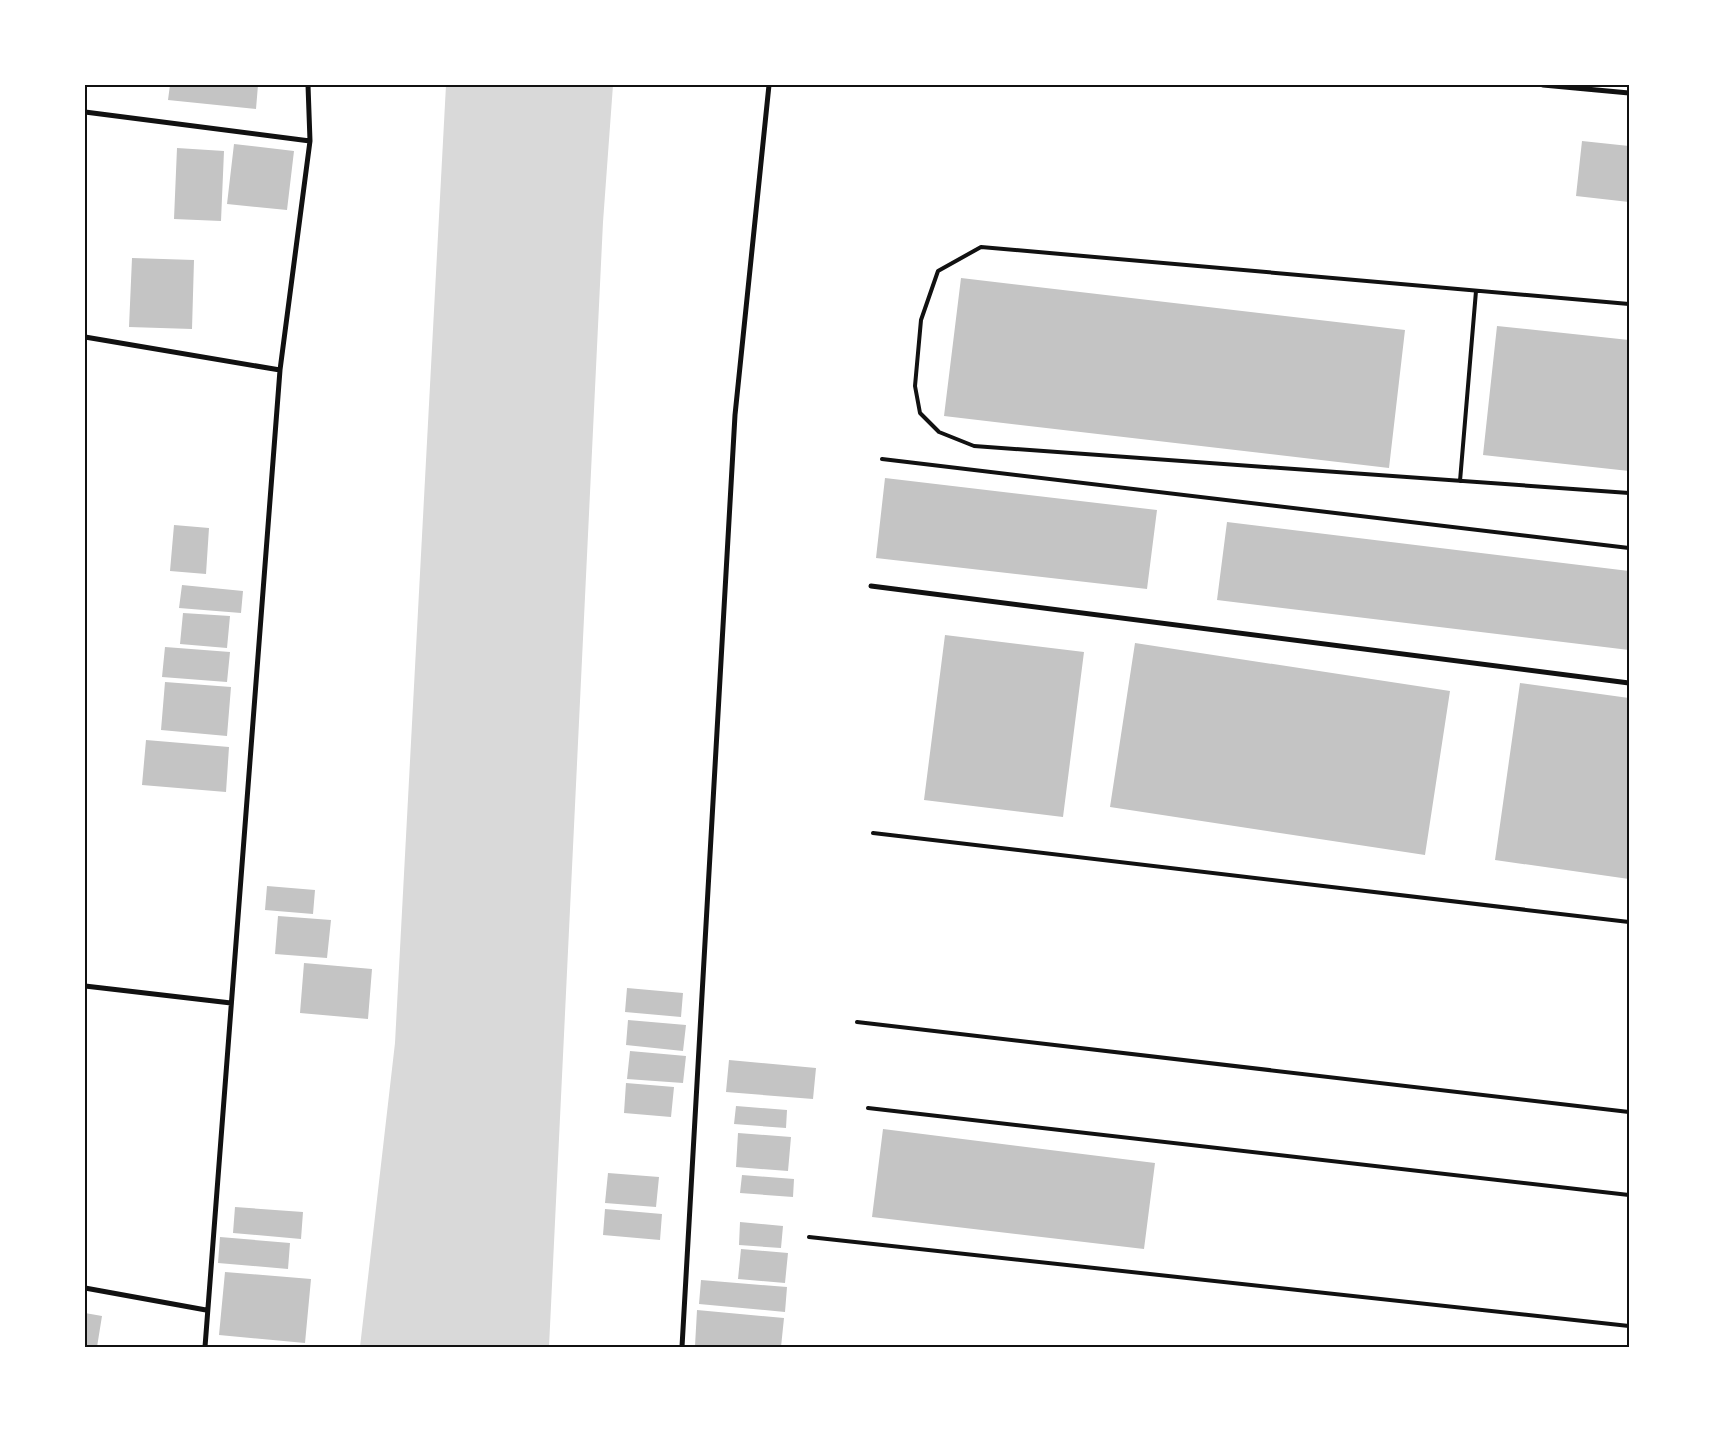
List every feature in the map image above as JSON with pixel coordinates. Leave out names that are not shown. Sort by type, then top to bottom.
[{"type":"street","points":[[205,1347],[206,1310],[280,370],[310,142],[308,85]]},
{"type":"street","points":[[682,1347],[735,415],[769,85]]},
{"type":"street","points":[[1543,85],[1629,93]]},
{"type":"street","points":[[85,112],[310,142]]},
{"type":"street","points":[[85,337],[280,370]]},
{"type":"street","points":[[871,586],[1629,683]]},
{"type":"street","points":[[85,986],[231,1003]]},
{"type":"street","points":[[85,1288],[206,1310]]},
{"type":"lane","points":[[1629,304],[981,247],[938,271],[921,320],[915,386],[920,413],[939,432],[974,446],[1629,493]]},
{"type":"lane","points":[[1460,481],[1476,291]]},
{"type":"lane","points":[[882,459],[1629,548]]},
{"type":"lane","points":[[873,833],[1629,922]]},
{"type":"lane","points":[[857,1022],[1629,1112]]},
{"type":"lane","points":[[868,1108],[1629,1195]]},
{"type":"lane","points":[[810,1237],[1629,1326]]},
{"type":"shaded area","points":[[446,85],[613,85],[603,222],[549,1347],[360,1347],[395,1043]]},
{"type":"building","points":[[170,85],[258,85],[256,109],[168,100]]},
{"type":"building","points":[[1582,141],[1629,146],[1629,202],[1576,196]]},
{"type":"building","points":[[234,144],[294,151],[287,210],[227,204]]},
{"type":"building","points":[[177,148],[224,151],[221,221],[174,219]]},
{"type":"building","points":[[132,258],[194,260],[192,329],[129,327]]},
{"type":"building","points":[[961,278],[1405,330],[1389,468],[944,416]]},
{"type":"building","points":[[1497,326],[1629,340],[1629,471],[1483,455]]},
{"type":"building","points":[[885,478],[1157,510],[1147,589],[876,558]]},
{"type":"building","points":[[1227,522],[1629,571],[1629,650],[1217,600]]},
{"type":"building","points":[[174,525],[209,528],[206,574],[170,571]]},
{"type":"building","points":[[182,585],[243,591],[241,613],[179,608]]},
{"type":"building","points":[[183,613],[230,616],[227,648],[180,644]]},
{"type":"building","points":[[945,635],[1084,652],[1063,817],[924,800]]},
{"type":"building","points":[[1135,643],[1450,691],[1425,855],[1110,807]]},
{"type":"building","points":[[165,647],[230,652],[227,682],[162,677]]},
{"type":"building","points":[[165,682],[231,687],[227,736],[161,730]]},
{"type":"building","points":[[1520,683],[1629,698],[1629,879],[1495,860]]},
{"type":"building","points":[[146,740],[229,747],[226,792],[142,785]]},
{"type":"building","points":[[267,886],[315,890],[313,914],[265,910]]},
{"type":"building","points":[[278,916],[331,920],[327,958],[275,954]]},
{"type":"building","points":[[304,963],[372,969],[368,1019],[300,1013]]},
{"type":"building","points":[[627,988],[683,993],[681,1017],[625,1012]]},
{"type":"building","points":[[628,1020],[686,1025],[683,1051],[626,1045]]},
{"type":"building","points":[[630,1051],[686,1056],[683,1083],[627,1079]]},
{"type":"building","points":[[729,1060],[816,1068],[813,1099],[726,1092]]},
{"type":"building","points":[[626,1083],[674,1087],[671,1117],[624,1113]]},
{"type":"building","points":[[736,1106],[787,1110],[786,1128],[734,1124]]},
{"type":"building","points":[[883,1129],[1155,1163],[1144,1249],[872,1217]]},
{"type":"building","points":[[738,1133],[791,1137],[788,1171],[736,1167]]},
{"type":"building","points":[[608,1173],[659,1177],[656,1207],[605,1203]]},
{"type":"building","points":[[742,1175],[794,1179],[793,1197],[740,1193]]},
{"type":"building","points":[[235,1207],[303,1212],[301,1239],[233,1233]]},
{"type":"building","points":[[605,1209],[662,1214],[660,1240],[603,1235]]},
{"type":"building","points":[[740,1222],[783,1226],[781,1248],[739,1245]]},
{"type":"building","points":[[220,1237],[290,1243],[288,1269],[218,1263]]},
{"type":"building","points":[[741,1249],[788,1253],[785,1283],[738,1279]]},
{"type":"building","points":[[225,1272],[311,1279],[305,1343],[219,1335]]},
{"type":"building","points":[[701,1280],[787,1287],[785,1312],[699,1304]]},
{"type":"building","points":[[697,1310],[784,1318],[781,1347],[695,1346]]},
{"type":"building","points":[[85,1313],[102,1316],[97,1347],[85,1347]]}]
